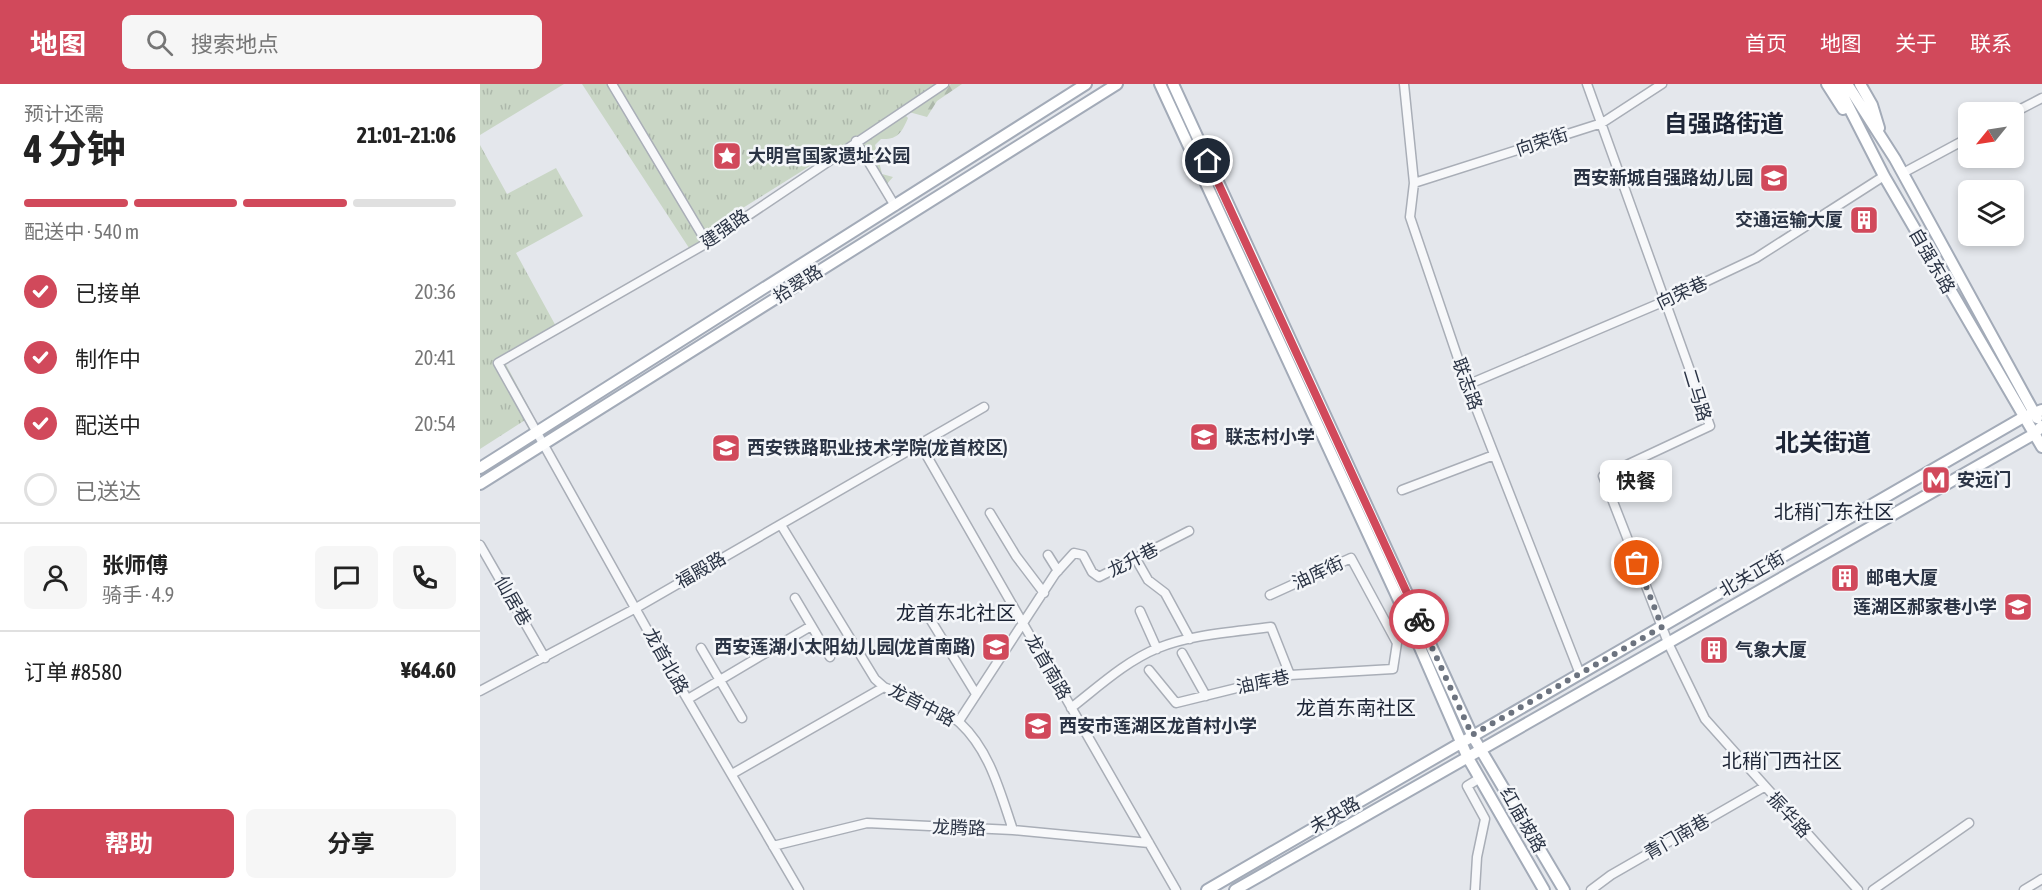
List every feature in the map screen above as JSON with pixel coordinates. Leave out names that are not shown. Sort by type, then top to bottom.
[{"type":"main road","name":"拾翠路","points":[[480,468],[1086,84]]},
{"type":"main road","name":"拾翠路","points":[[480,484],[1117,84]]},
{"type":"main road","name":"红庙坡路","points":[[1160,84],[1468,758],[1544,890]]},
{"type":"main road","name":"红庙坡路","points":[[1173,84],[1472,735],[1564,890]]},
{"type":"main road","points":[[1827,84],[1861,136]]},
{"type":"main road","name":"自强东路","points":[[1837,84],[1861,136],[2022,418],[2039,430]]},
{"type":"main road","name":"自强东路","points":[[1847,84],[1881,134],[2039,412],[2039,430]]},
{"type":"main road","points":[[1860,84],[1872,105],[1881,134]]},
{"type":"main road","name":"北关正街","points":[[1462,741],[2022,418],[2039,412]]},
{"type":"main road","name":"北关正街","points":[[1468,758],[1669,645],[2039,430]]},
{"type":"main road","points":[[2039,430],[2042,447]]},
{"type":"main road","name":"未央路","points":[[1208,890],[1462,741]]},
{"type":"main road","name":"未央路","points":[[1235,890],[1468,758]]},
{"type":"street","points":[[612,84],[707,243]]},
{"type":"street","name":"建强路","points":[[498,363],[707,243],[944,84]]},
{"type":"street","name":"联志路","points":[[1404,84],[1414,183],[1410,217],[1467,385],[1580,674]]},
{"type":"street","name":"二马路","points":[[1587,84],[1710,426],[1603,476],[1669,645]]},
{"type":"street","name":"向荣街","points":[[1414,183],[1602,123],[1662,84]]},
{"type":"street","points":[[2024,107],[2042,98]]},
{"type":"street","points":[[856,141],[895,206]]},
{"type":"street","points":[[1903,173],[1958,143]]},
{"type":"street","name":"向荣巷","points":[[1467,385],[1665,301],[1756,258],[1884,176]]},
{"type":"street","name":"龙首北路","points":[[498,363],[542,445],[799,890]]},
{"type":"street","name":"福殿路","points":[[480,691],[636,608],[984,407]]},
{"type":"street","name":"龙首南路","points":[[920,444],[1176,890]]},
{"type":"street","points":[[1402,490],[1494,455]]},
{"type":"street","points":[[990,513],[1016,556],[1044,593]]},
{"type":"street","name":"龙首中路","points":[[781,525],[875,679],[884,687],[958,721],[990,763],[1013,830]]},
{"type":"street","name":"龙升巷","points":[[958,721],[1058,571],[1074,553],[1083,555],[1092,572],[1099,577],[1189,531]]},
{"type":"street","name":"仙居巷","points":[[480,545],[545,658]]},
{"type":"street","points":[[1048,555],[1058,571]]},
{"type":"street","name":"油库街","points":[[1270,595],[1352,558],[1397,643],[1393,669]]},
{"type":"street","points":[[1136,559],[1145,577],[1165,593],[1190,639]]},
{"type":"street","points":[[795,598],[830,657]]},
{"type":"street","points":[[1140,611],[1157,649]]},
{"type":"street","points":[[927,614],[976,694]]},
{"type":"street","points":[[688,699],[811,626]]},
{"type":"street","points":[[1071,708],[1128,665],[1157,649],[1190,639],[1271,627],[1290,675]]},
{"type":"street","name":"振华路","points":[[1669,645],[1706,719],[1764,787],[1858,890]]},
{"type":"street","points":[[701,648],[742,718]]},
{"type":"street","points":[[1182,653],[1206,696]]},
{"type":"street","name":"油库巷","points":[[1149,670],[1175,702],[1290,675],[1393,669]]},
{"type":"street","points":[[732,774],[884,687]]},
{"type":"street","points":[[1475,890],[1477,857],[1485,819],[1467,786],[1480,778]]},
{"type":"street","name":"青门南巷","points":[[1592,890],[1632,863],[1764,787]]},
{"type":"street","name":"龙腾路","points":[[773,846],[867,823],[1013,830],[1149,843]]},
{"type":"street","points":[[1873,890],[1969,823]]},
{"type":"street","points":[[2024,890],[2042,879]]},
{"type":"green space","points":[[480,84],[564,84],[480,135]]},
{"type":"green space","name":"大明宫国家遗址公园","points":[[582,84],[941,84],[722,221],[691,251]]},
{"type":"green space","points":[[951,84],[962,84],[937,101],[927,117],[909,112]]},
{"type":"green space","points":[[904,114],[908,118],[899,134],[892,138],[881,139],[875,145],[882,174],[893,177],[885,186],[859,143]]},
{"type":"green space","points":[[480,145],[507,194],[556,168],[583,216],[516,253],[558,330],[503,359],[533,415],[480,449]]},
{"type":"way so far","points":[[1419,619],[1472,735],[1662,627],[1637,563]]},
{"type":"place","name":"大明宫国家遗址公园","points":[[727,156]]},
{"type":"place","name":"西安新城自强路幼儿园","points":[[1774,178]]},
{"type":"place","name":"交通运输大厦","points":[[1864,220]]},
{"type":"place","name":"联志村小学","points":[[1204,437]]},
{"type":"place","name":"西安铁路职业技术学院(龙首校区)","points":[[726,448]]},
{"type":"place","name":"安远门","points":[[1936,480]]},
{"type":"place","name":"快餐","points":[[1637,563]]},
{"type":"place","name":"邮电大厦","points":[[1845,578]]},
{"type":"place","name":"莲湖区郝家巷小学","points":[[2018,607]]},
{"type":"place","name":"西安莲湖小太阳幼儿园(龙首南路)","points":[[996,647]]},
{"type":"place","name":"气象大厦","points":[[1714,650]]},
{"type":"place","name":"西安市莲湖区龙首村小学","points":[[1038,726]]},
{"type":"district","name":"自强路街道","points":[[1724,124]]},
{"type":"district","name":"北关街道","points":[[1823,443]]},
{"type":"district","name":"北稍门东社区","points":[[1834,512]]},
{"type":"district","name":"龙首东北社区","points":[[956,613]]},
{"type":"district","name":"龙首东南社区","points":[[1356,708]]},
{"type":"district","name":"北稍门西社区","points":[[1782,761]]},
{"type":"route","points":[[1208,161],[1419,619]]}]
